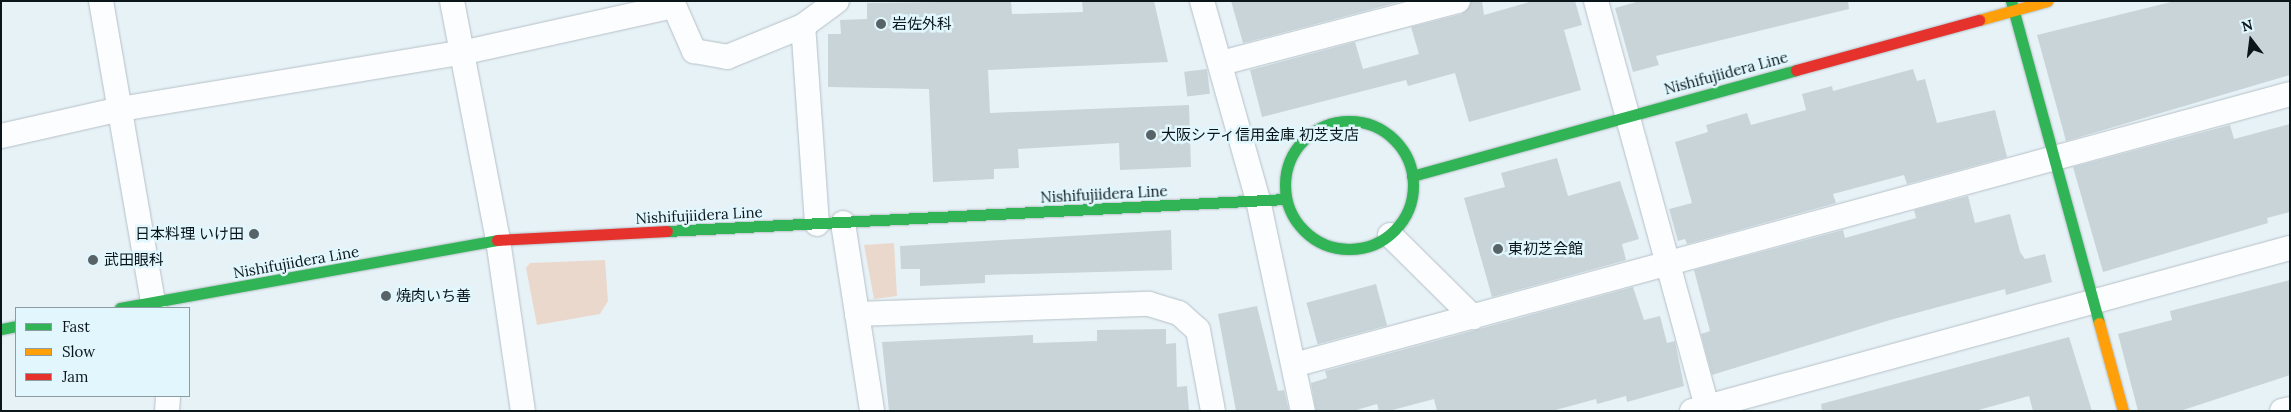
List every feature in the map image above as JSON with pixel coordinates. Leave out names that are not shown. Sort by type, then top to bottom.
[{"type":"main road","name":"Nishifujiidera Line","points":[[1412,176],[2012,6],[2047,1]]},
{"type":"main road","points":[[2012,6],[2123,411]]},
{"type":"main road","points":[[1337,122],[1358,122],[1394,140],[1412,176],[1412,197],[1404,218],[1390,235],[1371,246],[1349,250],[1328,246],[1303,230],[1286,198],[1290,158],[1302,142],[1337,122]]},
{"type":"main road","name":"Nishifujiidera Line","points":[[131,307],[153,305],[498,240],[1286,198]]},
{"type":"main road","points":[[1,329],[15,326]]},
{"type":"street","points":[[101,1],[121,109],[153,305]]},
{"type":"street","points":[[452,1],[498,240],[523,411]]},
{"type":"street","points":[[1,136],[121,109],[461,53],[673,4],[694,51],[727,57],[804,26],[837,1]]},
{"type":"street","points":[[1202,1],[1258,200],[1303,411]]},
{"type":"street","points":[[1221,63],[1458,1]]},
{"type":"street","points":[[1596,1],[1666,264],[1702,409],[2290,248]]},
{"type":"street","points":[[804,26],[817,224]]},
{"type":"street","points":[[1294,366],[2290,94]]},
{"type":"street","points":[[843,222],[872,411]]},
{"type":"street","points":[[1390,235],[1473,317]]},
{"type":"street","points":[[857,314],[1149,304],[1179,313],[1198,330],[1213,411]]},
{"type":"street","points":[[167,411],[168,397]]},
{"type":"street","points":[[2282,411],[2290,409]]},
{"type":"shaded area","points":[[894,243],[897,296],[874,299],[864,245]]},
{"type":"shaded area","points":[[605,260],[608,301],[600,314],[537,325],[526,268],[530,263]]},
{"type":"building","points":[[1011,1],[1012,14],[1083,12],[1082,1],[1154,1],[1168,62],[988,70],[990,113],[1189,105],[1191,167],[1120,170],[1119,143],[1018,149],[1019,168],[994,169],[994,179],[933,182],[929,89],[828,87],[828,34],[841,34],[840,20],[867,19],[867,3]]},
{"type":"building","points":[[1231,1],[1403,1],[1243,43]]},
{"type":"building","points":[[1471,1],[1482,1],[1484,15],[1533,1],[1575,1],[1582,25],[1564,30],[1581,90],[1469,122],[1455,73],[1408,86],[1406,80],[1262,117],[1250,70],[1355,42],[1363,69],[1419,54],[1411,27],[1462,14]]},
{"type":"building","points":[[1640,1],[1848,1],[1849,9],[1656,56],[1659,65],[1633,72],[1615,8]]},
{"type":"building","points":[[2175,1],[2290,1],[2290,75],[2066,141],[2037,35]]},
{"type":"building","points":[[1207,69],[1210,94],[1187,97],[1184,72]]},
{"type":"building","points":[[1913,69],[1917,81],[1925,79],[1937,123],[1995,110],[2007,157],[1907,184],[1904,175],[1833,194],[1836,203],[1687,244],[1685,239],[1678,241],[1669,209],[1692,203],[1675,142],[1708,132],[1706,125],[1747,113],[1751,125],[1806,110],[1802,94],[1832,86],[1833,91]]},
{"type":"building","points":[[2290,124],[2290,212],[2267,218],[2268,223],[2103,272],[2073,167],[2230,125],[2234,139]]},
{"type":"building","points":[[1557,158],[1568,196],[1620,181],[1639,239],[1622,244],[1626,260],[1492,297],[1464,198],[1505,187],[1501,173]]},
{"type":"building","points":[[1968,196],[1975,223],[2010,214],[2020,252],[2025,259],[2045,254],[2052,282],[2006,295],[2005,289],[1890,320],[1712,375],[1701,334],[1710,331],[1694,270],[1843,230],[1845,238],[1916,218],[1914,210]]},
{"type":"building","points":[[1171,230],[1172,270],[985,275],[985,283],[920,286],[920,269],[901,269],[900,246]]},
{"type":"building","points":[[2290,280],[2290,375],[2180,411],[2138,411],[2118,334],[2172,320],[2170,311]]},
{"type":"building","points":[[1376,284],[1387,326],[1318,344],[1306,303]]},
{"type":"building","points":[[1633,287],[1644,320],[1660,316],[1667,343],[1675,341],[1684,386],[1627,402],[1626,396],[1597,404],[1596,399],[1552,411],[1437,411],[1434,399],[1389,411],[1379,411],[1377,404],[1353,411],[1316,411],[1311,383],[1327,378],[1325,371]]},
{"type":"building","points":[[1257,306],[1278,391],[1284,390],[1289,411],[1236,411],[1218,314]]},
{"type":"building","points":[[1166,329],[1166,344],[1176,343],[1177,387],[1187,386],[1189,411],[889,411],[882,342],[1033,335],[1033,343],[1097,341],[1097,330]]},
{"type":"building","points":[[2069,337],[2092,411],[2033,411],[2029,396],[1975,411],[1822,411],[1821,404]]},
{"type":"traffic: fast","points":[[2011,1],[2099,323]]},
{"type":"traffic: fast","points":[[1412,176],[1796,70]]},
{"type":"traffic: fast","points":[[1349,121],[1373,126],[1394,140],[1408,161],[1413,185],[1408,209],[1394,230],[1373,244],[1349,249],[1325,244],[1304,230],[1290,209],[1285,185],[1290,161],[1304,140],[1325,126],[1349,121]]},
{"type":"traffic: fast","points":[[667,231],[1286,199]]},
{"type":"traffic: fast","points":[[126,307],[497,240]]},
{"type":"traffic: fast","points":[[1,329],[15,326]]},
{"type":"traffic: slow","points":[[1979,20],[2047,1]]},
{"type":"traffic: slow","points":[[2099,323],[2123,411]]},
{"type":"traffic: jam","points":[[1796,70],[1979,20]]},
{"type":"traffic: jam","points":[[497,240],[667,231]]},
{"type":"place","name":"岩佐外科","points":[[881,24]]},
{"type":"place","name":"大阪シティ信用金庫 初芝支店","points":[[1151,135]]},
{"type":"place","name":"日本料理 いけ田","points":[[254,234]]},
{"type":"place","name":"東初芝会館","points":[[1498,249]]},
{"type":"place","name":"武田眼科","points":[[93,260]]},
{"type":"place","name":"焼肉いち善","points":[[386,296]]}]
